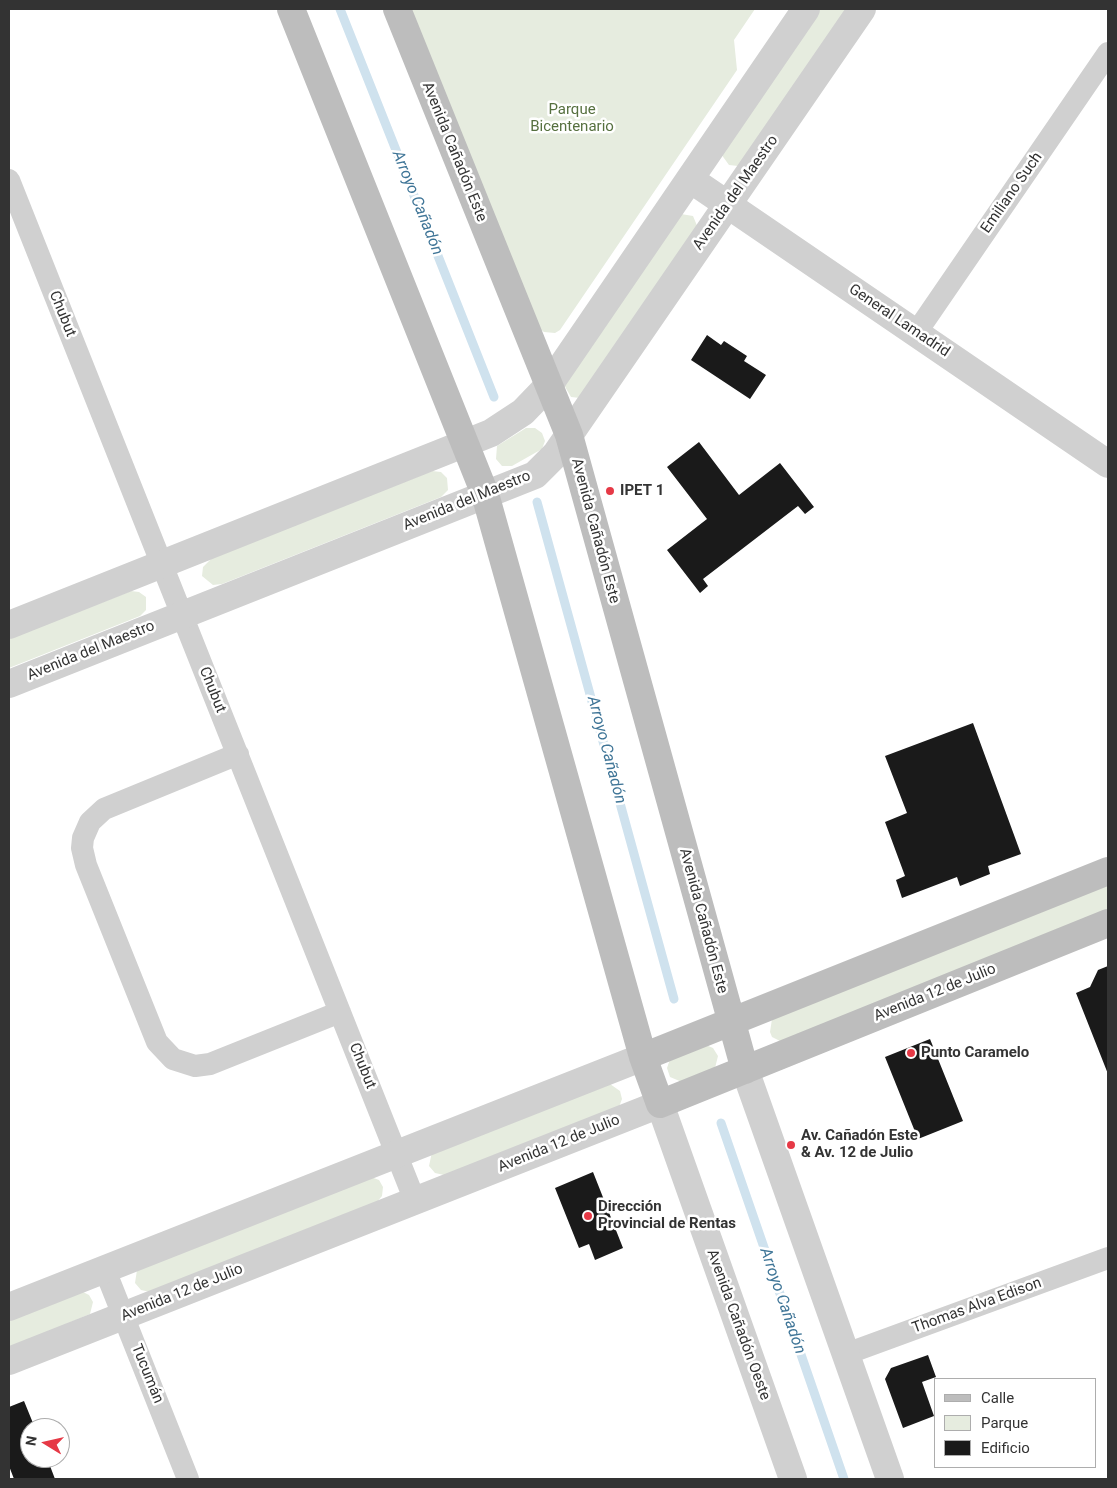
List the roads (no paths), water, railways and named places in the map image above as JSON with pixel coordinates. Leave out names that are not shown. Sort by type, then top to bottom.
[{"type":"main road","points":[[291,9],[466,443],[484,494],[643,1057],[1108,871]]},
{"type":"main road","name":"Avenida Cañadón Este","points":[[397,9],[569,435],[745,1070]]},
{"type":"main road","name":"Avenida 12 de Julio","points":[[660,1104],[1108,923]]},
{"type":"main road","name":"Avenida Cañadón Oeste","points":[[643,1057],[660,1104]]},
{"type":"street","points":[[9,625],[466,443],[508,423],[536,400],[549,385],[806,9]]},
{"type":"street","name":"Avenida del Maestro","points":[[9,684],[484,494],[536,475],[546,466],[569,435],[862,9]]},
{"type":"street","name":"Emiliano Such","points":[[916,333],[1108,53]]},
{"type":"street","name":"General Lamadrid","points":[[690,179],[1108,464]]},
{"type":"street","name":"Chubut","points":[[9,180],[415,1200]]},
{"type":"street","points":[[238,754],[104,809],[90,822],[84,838],[83,857],[157,1042],[167,1054],[179,1062],[195,1066],[210,1064],[340,1012]]},
{"type":"street","points":[[9,1307],[643,1057]]},
{"type":"street","points":[[745,1070],[890,1479]]},
{"type":"street","name":"Avenida 12 de Julio","points":[[9,1361],[660,1104]]},
{"type":"street","name":"Avenida Cañadón Oeste","points":[[660,1104],[793,1479]]},
{"type":"street","name":"Thomas Alva Edison","points":[[846,1354],[1108,1258]]},
{"type":"street","name":"Tucumán","points":[[105,1270],[188,1479]]},
{"type":"waterway","name":"Arroyo Cañadón","points":[[340,9],[494,397]]},
{"type":"waterway","name":"Arroyo Cañadón","points":[[537,502],[674,999]]},
{"type":"waterway","name":"Arroyo Cañadón","points":[[721,1123],[844,1479]]},
{"type":"place","name":"IPET 1","points":[[610,491]]},
{"type":"place","name":"Punto Caramelo","points":[[911,1053]]},
{"type":"place","name":"Av. Cañadón Este & Av. 12 de Julio","points":[[791,1145]]},
{"type":"place","name":"Dirección Provincial de Rentas","points":[[588,1216]]},
{"type":"park label","name":"Parque Bicentenario","points":[[572,118]]}]
